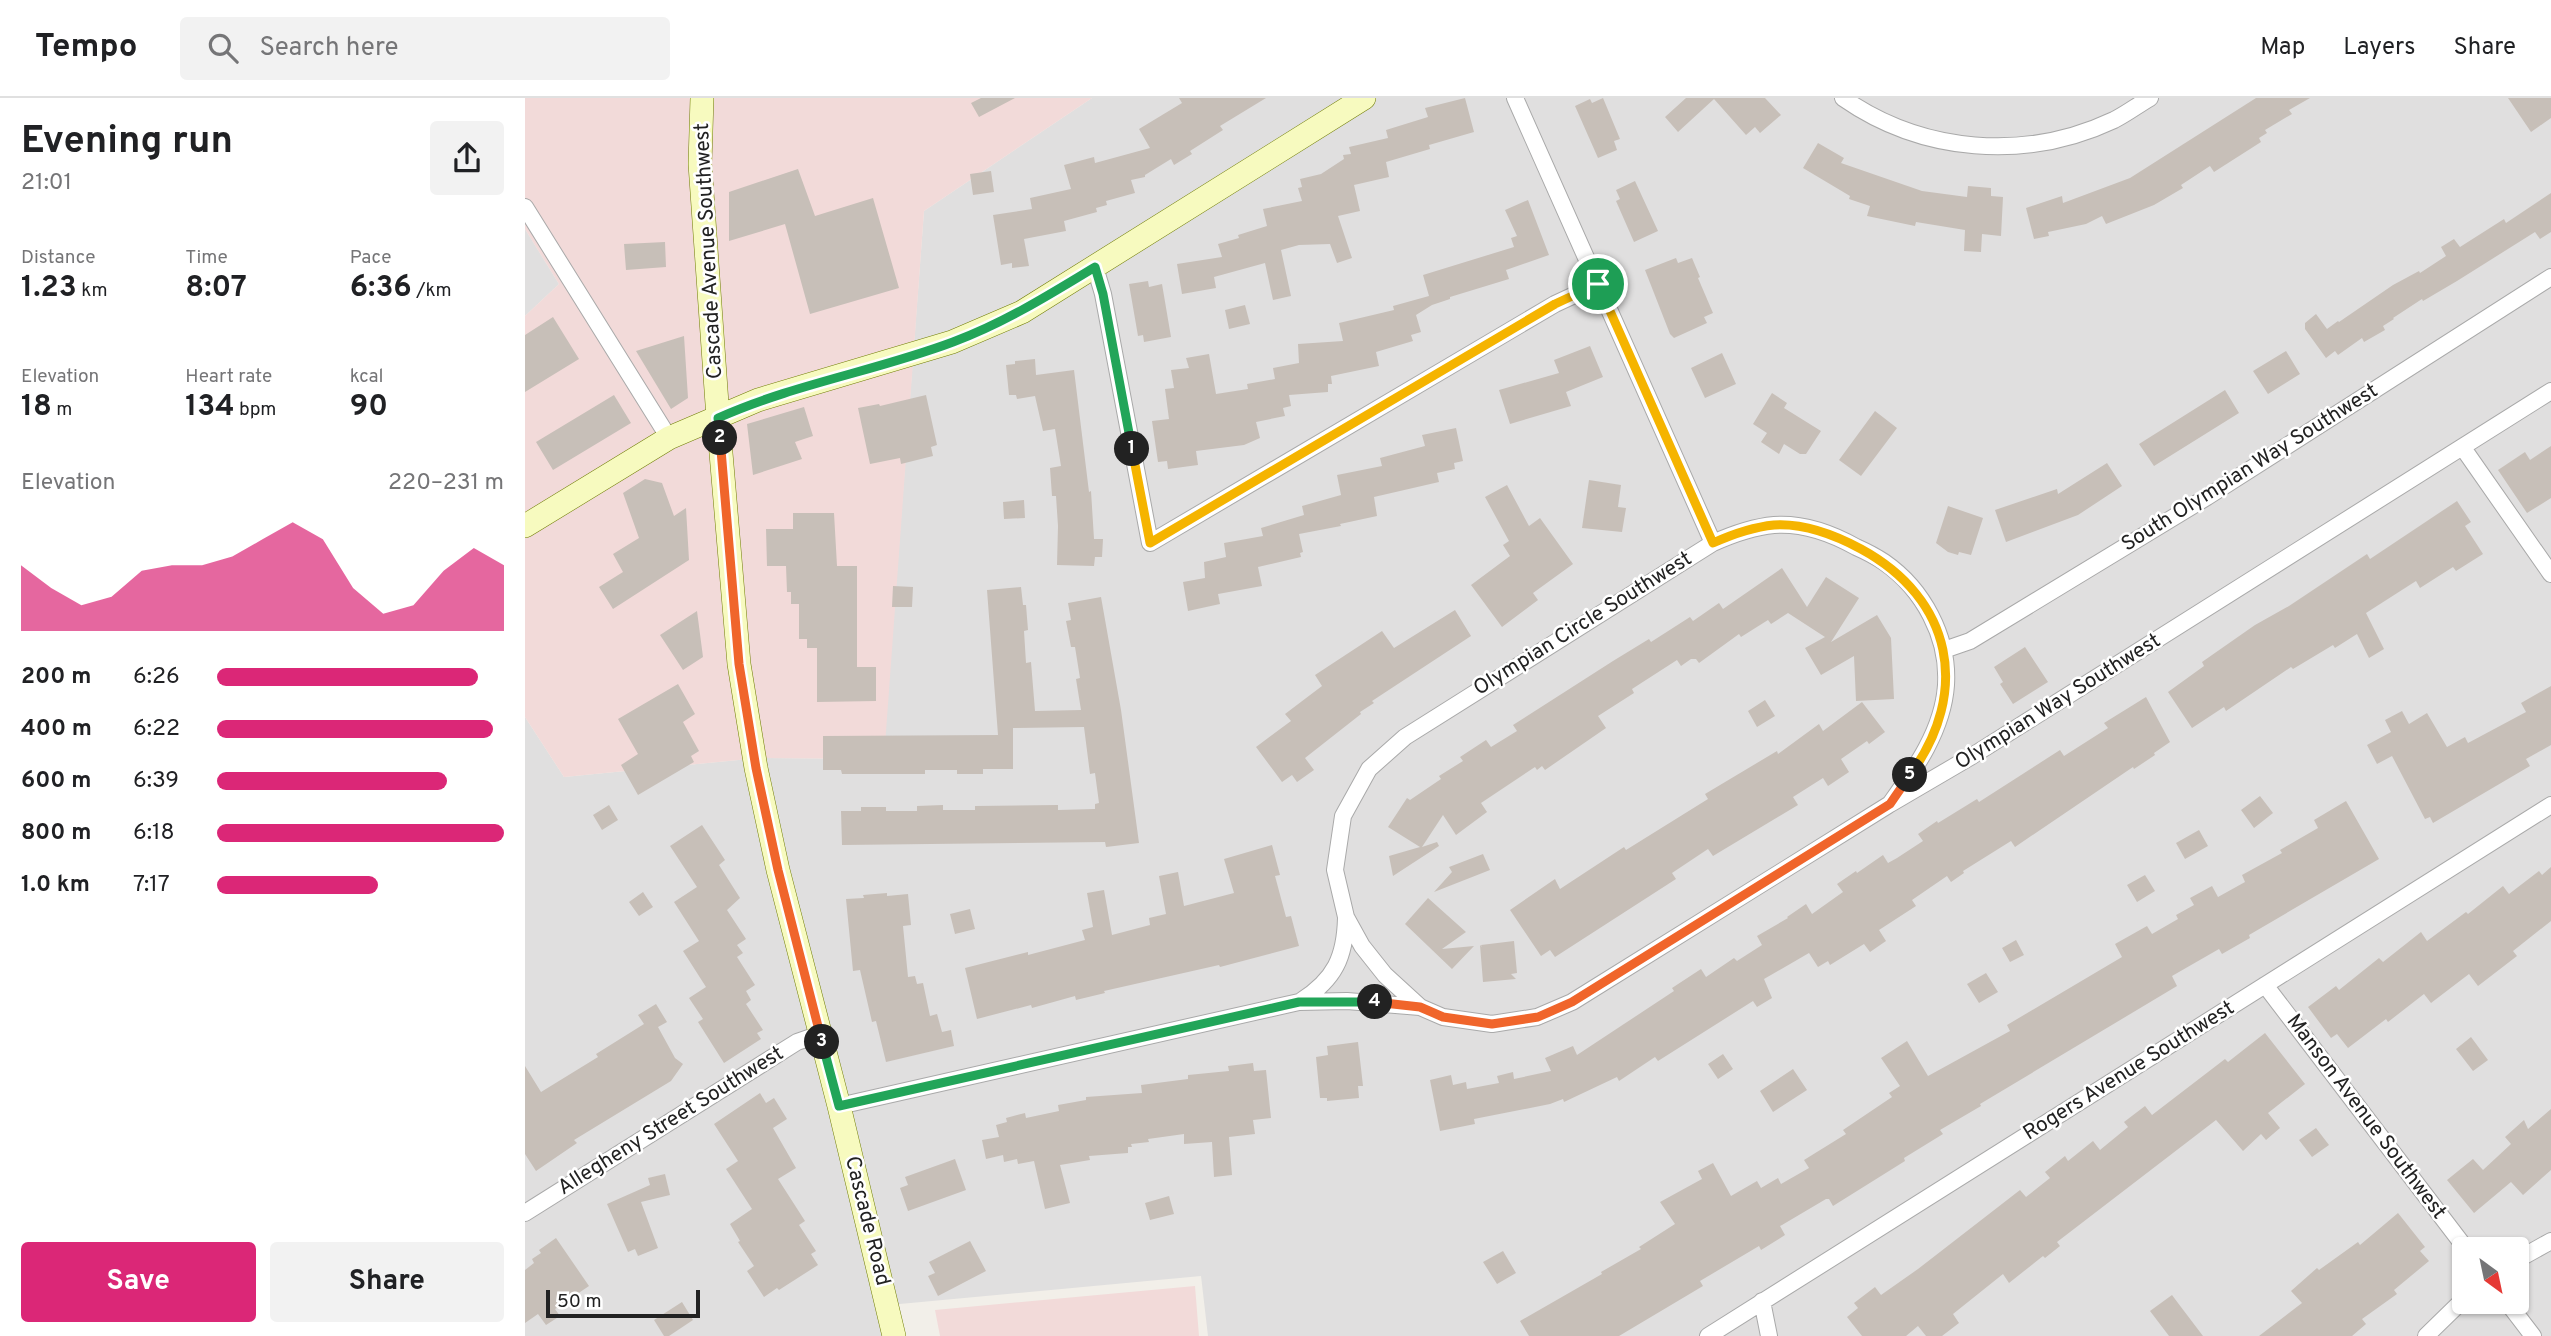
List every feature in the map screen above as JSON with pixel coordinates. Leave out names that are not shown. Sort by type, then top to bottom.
[{"type":"main road","name":"Cascade Avenue Southwest","points":[[702,98],[700,164],[739,664],[754,755],[778,870],[839,1106]]},
{"type":"main road","points":[[525,526],[669,438],[758,400],[952,342],[1022,312],[1364,98]]},
{"type":"main road","name":"Cascade Road","points":[[839,1106],[894,1336]]},
{"type":"street","points":[[1515,98],[1713,543]]},
{"type":"street","points":[[1843,98],[1864,113],[1907,132],[1951,144],[1997,148],[2057,140],[2114,120],[2150,98]]},
{"type":"street","points":[[525,207],[669,438]]},
{"type":"street","points":[[1095,267],[1103,294],[1150,543],[1555,304],[1598,284]]},
{"type":"street","name":"South Olympian Way Southwest","points":[[1944,650],[1970,641],[2195,504],[2551,277]]},
{"type":"street","name":"Olympian Way Southwest","points":[[839,1106],[1299,1002],[1347,1001],[1420,1007],[1443,1017],[1492,1024],[1538,1017],[1572,1002],[1972,756],[2551,391]]},
{"type":"street","points":[[2463,448],[2551,573]]},
{"type":"street","name":"Olympian Circle Southwest","points":[[1385,975],[1362,946],[1346,917],[1335,870],[1343,816],[1369,769],[1405,737],[1713,543],[1742,531],[1775,525],[1809,528],[1841,539],[1884,562],[1910,583],[1931,615],[1944,650],[1946,685],[1939,723],[1915,769],[1890,804]]},
{"type":"street","name":"Rogers Avenue Southwest","points":[[1708,1336],[2551,805]]},
{"type":"street","name":"Olympian Way Southwest","points":[[1299,1002],[1322,985],[1341,958],[1346,917]]},
{"type":"street","name":"Olympian Way Southwest","points":[[1385,975],[1420,1007]]},
{"type":"street","name":"Manson Avenue Southwest","points":[[2265,985],[2457,1237]]},
{"type":"street","name":"Allegheny Street Southwest","points":[[525,1213],[797,1042],[820,1034]]},
{"type":"street","points":[[2529,1253],[2551,1241]]},
{"type":"street","points":[[1762,1301],[1769,1336]]},
{"type":"street","points":[[2426,1336],[2452,1311]]},
{"type":"street","points":[[2516,1314],[2533,1336]]},
{"type":"shaded area","points":[[525,98],[1092,98],[924,211],[884,759],[759,758],[564,777],[525,717],[525,316],[559,284],[525,229]]},
{"type":"shaded area","points":[[1092,98],[2551,98],[2551,1336],[1208,1336],[1201,1276],[889,1305],[895,1336],[525,1336],[525,717],[564,777],[759,758],[883,759],[924,211]]},
{"type":"shaded area","points":[[525,229],[559,284],[525,316]]},
{"type":"shaded area","points":[[1195,1286],[1199,1336],[940,1336],[935,1310]]},
{"type":"building","points":[[981,98],[1015,98],[979,117],[971,103]]},
{"type":"building","points":[[1179,98],[1266,98],[1220,126],[1223,130],[1174,165],[1171,159],[1145,177],[1131,180],[1135,193],[1106,201],[1107,205],[1096,208],[1097,212],[1064,221],[1066,231],[1024,239],[1029,266],[1012,268],[1012,263],[1001,265],[993,215],[1032,209],[1030,198],[1071,189],[1064,165],[1094,157],[1095,163],[1150,148],[1139,129],[1182,103]]},
{"type":"building","points":[[1465,98],[1474,132],[1429,145],[1430,149],[1386,162],[1389,177],[1354,185],[1360,211],[1338,216],[1352,258],[1337,263],[1330,244],[1299,245],[1281,250],[1291,296],[1273,300],[1265,263],[1214,277],[1216,288],[1182,294],[1177,264],[1222,257],[1218,244],[1267,226],[1263,209],[1302,201],[1298,188],[1302,187],[1300,179],[1321,174],[1344,159],[1343,155],[1351,154],[1349,147],[1388,138],[1386,130],[1428,117],[1425,108]]},
{"type":"building","points":[[1603,98],[1620,139],[1614,141],[1617,150],[1598,158],[1575,106],[1590,99],[1592,103]]},
{"type":"building","points":[[1686,98],[1765,98],[1781,115],[1760,133],[1755,127],[1746,135],[1714,99],[1678,132],[1665,117]]},
{"type":"building","points":[[2256,98],[2310,98],[2289,110],[2292,114],[2265,130],[2267,133],[2259,138],[2261,142],[2214,172],[2210,166],[2181,185],[2183,188],[2154,205],[2106,224],[2102,216],[2086,224],[2048,232],[2049,236],[2034,239],[2026,208],[2062,196],[2063,203],[2130,178]]},
{"type":"building","points":[[2508,98],[2551,98],[2551,118],[2531,132]]},
{"type":"building","points":[[1818,143],[1844,158],[1841,163],[1922,191],[1967,197],[1968,186],[1991,188],[1991,196],[2003,197],[2001,236],[1982,234],[1981,252],[1964,251],[1965,230],[1916,222],[1915,226],[1867,216],[1870,206],[1849,199],[1850,196],[1803,168]]},
{"type":"building","points":[[798,169],[815,216],[873,198],[899,288],[810,314],[785,224],[729,241],[729,192]]},
{"type":"building","points":[[991,171],[994,192],[973,195],[970,174]]},
{"type":"building","points":[[1635,181],[1658,231],[1634,242],[1616,201],[1620,199],[1616,190]]},
{"type":"building","points":[[2551,193],[2551,232],[2540,239],[2535,232],[2457,281],[2423,301],[2422,299],[2383,326],[2385,330],[2364,342],[2362,338],[2338,355],[2335,351],[2326,358],[2305,329],[2305,323],[2316,314],[2327,329],[2393,285],[2419,271],[2420,273],[2446,256],[2441,247],[2454,239],[2460,247],[2504,219],[2506,223]]},
{"type":"building","points":[[1528,200],[1549,255],[1506,270],[1509,279],[1450,297],[1416,315],[1421,332],[1411,335],[1413,341],[1376,352],[1379,366],[1331,376],[1332,384],[1328,384],[1328,392],[1289,395],[1291,406],[1283,408],[1285,416],[1256,422],[1260,438],[1244,445],[1196,451],[1198,465],[1168,469],[1167,461],[1158,462],[1152,421],[1169,419],[1165,389],[1174,388],[1171,370],[1189,368],[1186,358],[1209,354],[1216,394],[1248,389],[1247,384],[1275,379],[1273,368],[1299,363],[1298,344],[1343,341],[1339,323],[1394,310],[1393,306],[1429,296],[1423,275],[1514,247],[1511,238],[1517,236],[1505,210]]},
{"type":"building","points":[[665,242],[666,267],[626,270],[624,244]]},
{"type":"building","points":[[1676,258],[1678,263],[1692,258],[1713,313],[1704,317],[1707,323],[1674,338],[1670,334],[1645,270]]},
{"type":"building","points":[[1148,281],[1149,287],[1162,284],[1171,337],[1144,342],[1143,335],[1138,336],[1129,284]]},
{"type":"building","points":[[1245,305],[1250,324],[1229,329],[1225,310]]},
{"type":"building","points":[[553,317],[579,359],[525,392],[525,335]]},
{"type":"building","points":[[684,336],[688,398],[671,409],[636,351]]},
{"type":"building","points":[[1590,346],[1603,377],[1566,392],[1571,406],[1510,424],[1499,390],[1559,373],[1554,360]]},
{"type":"building","points":[[2286,351],[2300,374],[2268,394],[2253,371]]},
{"type":"building","points":[[1722,353],[1736,384],[1705,398],[1691,368]]},
{"type":"building","points":[[1035,359],[1036,375],[1074,370],[1089,492],[1091,491],[1094,539],[1103,539],[1102,557],[1095,557],[1094,566],[1057,565],[1056,496],[1052,496],[1050,468],[1061,466],[1055,429],[1043,431],[1035,396],[1017,399],[1016,395],[1009,395],[1006,365]]},
{"type":"building","points":[[2225,390],[2239,413],[2154,466],[2139,444]]},
{"type":"building","points":[[1772,393],[1787,403],[1784,408],[1821,431],[1806,454],[1800,454],[1784,444],[1779,454],[1761,442],[1767,433],[1753,424]]},
{"type":"building","points":[[614,395],[631,423],[553,470],[536,442]]},
{"type":"building","points":[[926,395],[937,445],[931,447],[933,456],[901,464],[900,458],[870,464],[858,408],[880,406]]},
{"type":"building","points":[[804,407],[813,436],[795,442],[802,459],[753,475],[747,424]]},
{"type":"building","points":[[1875,411],[1897,428],[1861,476],[1839,460]]},
{"type":"building","points":[[1456,428],[1463,461],[1454,463],[1455,469],[1437,473],[1439,482],[1374,497],[1377,516],[1299,534],[1303,552],[1300,553],[1301,557],[1258,567],[1262,586],[1218,594],[1220,604],[1188,611],[1183,582],[1205,578],[1204,562],[1226,557],[1224,543],[1263,536],[1261,528],[1304,515],[1302,506],[1341,495],[1337,475],[1382,466],[1380,458],[1425,446],[1422,435]]},
{"type":"building","points":[[2551,446],[2551,498],[2527,513],[2498,470],[2525,452],[2530,460]]},
{"type":"building","points":[[2107,463],[2122,486],[2078,515],[2006,542],[1995,510],[2057,489],[2058,494]]},
{"type":"building","points":[[645,479],[662,483],[674,516],[686,508],[689,560],[613,609],[599,587],[623,572],[613,554],[639,538],[623,493]]},
{"type":"building","points":[[1589,480],[1621,485],[1618,507],[1626,508],[1622,532],[1582,528]]},
{"type":"building","points":[[1507,485],[1529,526],[1540,518],[1573,564],[1533,593],[1538,600],[1502,627],[1471,585],[1510,556],[1503,545],[1509,541],[1485,497]]},
{"type":"building","points":[[1024,500],[1025,518],[1004,519],[1003,502]]},
{"type":"building","points":[[2457,501],[2471,522],[2465,526],[2483,554],[2456,571],[2453,567],[2420,588],[2416,581],[2366,613],[2384,649],[2369,658],[2357,634],[2293,669],[2291,667],[2226,711],[2224,707],[2192,728],[2168,692],[2204,666],[2202,662],[2367,554],[2370,559]]},
{"type":"building","points":[[1948,506],[1983,518],[1971,555],[1948,552],[1936,543]]},
{"type":"building","points":[[793,513],[834,513],[837,566],[857,566],[857,667],[876,667],[876,701],[817,702],[817,648],[807,648],[807,639],[799,639],[799,604],[791,604],[791,592],[787,592],[786,566],[767,566],[766,529],[793,529]]},
{"type":"building","points":[[1782,568],[1807,607],[1826,577],[1859,598],[1831,642],[1877,615],[1891,638],[1894,699],[1856,701],[1854,656],[1821,675],[1805,648],[1825,637],[1788,613],[1771,624],[1768,620],[1741,637],[1739,634],[1699,663],[1696,659],[1691,659],[1681,666],[1677,660],[1632,689],[1634,693],[1598,716],[1606,728],[1545,770],[1542,766],[1537,770],[1535,767],[1481,803],[1487,812],[1456,835],[1443,815],[1422,847],[1437,842],[1439,846],[1393,876],[1389,856],[1420,847],[1388,827],[1407,798],[1410,800],[1441,779],[1439,776],[1463,761],[1460,757],[1486,740],[1491,747],[1517,731],[1513,725],[1613,661],[1649,639],[1651,642],[1690,617],[1693,621],[1719,603],[1723,609]]},
{"type":"building","points":[[893,586],[913,587],[912,607],[892,607]]},
{"type":"building","points":[[1021,587],[1028,630],[1024,631],[1026,663],[1031,662],[1035,711],[1081,710],[1075,647],[1071,647],[1066,621],[1071,620],[1068,603],[1101,597],[1121,710],[1139,843],[1106,847],[1105,842],[842,845],[841,811],[861,811],[861,807],[886,807],[886,811],[917,811],[917,806],[943,805],[943,810],[975,810],[975,806],[1058,805],[1058,810],[1095,809],[1095,804],[1099,803],[1095,773],[1090,774],[1084,727],[1013,728],[1013,769],[983,769],[983,774],[957,774],[957,770],[925,770],[925,774],[842,774],[841,770],[823,770],[823,736],[998,735],[987,590]]},
{"type":"building","points":[[1455,610],[1471,636],[1372,701],[1374,703],[1305,758],[1314,770],[1297,782],[1292,775],[1282,782],[1256,747],[1291,721],[1285,714],[1322,686],[1315,675],[1382,631],[1394,648]]},
{"type":"building","points":[[697,611],[703,657],[683,670],[660,635]]},
{"type":"building","points":[[2025,647],[2048,682],[2013,704],[2000,684],[2003,682],[1994,667]]},
{"type":"building","points":[[678,684],[695,714],[683,722],[699,751],[691,756],[694,762],[638,795],[621,765],[638,754],[618,719]]},
{"type":"building","points":[[2551,686],[2551,745],[2526,759],[2530,766],[2433,823],[2430,817],[2425,819],[2392,756],[2377,764],[2367,745],[2391,732],[2385,720],[2402,711],[2409,724],[2427,713],[2447,747],[2465,737],[2468,743],[2526,712],[2521,703]]},
{"type":"building","points":[[2146,697],[2170,742],[2154,753],[2155,755],[2015,847],[2011,841],[1963,871],[1964,873],[1951,882],[1947,876],[1912,900],[1916,906],[1879,930],[1886,941],[1870,952],[1864,944],[1830,965],[1828,961],[1818,967],[1809,953],[1764,979],[1772,998],[1757,1007],[1753,1001],[1658,1061],[1655,1057],[1619,1081],[1617,1077],[1564,1102],[1563,1099],[1474,1119],[1475,1124],[1440,1131],[1430,1080],[1451,1075],[1453,1085],[1466,1082],[1467,1089],[1499,1083],[1497,1076],[1513,1072],[1514,1079],[1551,1071],[1545,1058],[1573,1046],[1577,1055],[1674,991],[1672,988],[1701,969],[1706,977],[1734,958],[1737,961],[1762,945],[1757,936],[1806,904],[1812,914],[1843,892],[1837,884],[1856,871],[1857,873],[1883,855],[1888,863],[1897,858],[1923,841],[1918,834],[1937,821],[1938,823],[1977,799],[1979,802],[2060,750],[2064,756],[2108,728],[2104,723]]},
{"type":"building","points":[[1765,700],[1775,716],[1757,727],[1748,711]]},
{"type":"building","points":[[1862,702],[1885,732],[1841,759],[1849,772],[1828,786],[1823,778],[1793,797],[1798,805],[1713,856],[1708,849],[1672,873],[1676,879],[1555,957],[1550,950],[1541,956],[1510,910],[1555,879],[1560,889],[1624,847],[1626,850],[1708,799],[1705,794],[1777,751],[1778,754],[1819,724],[1823,731]]},
{"type":"building","points":[[2260,796],[2273,813],[2254,828],[2241,810]]},
{"type":"building","points":[[2346,801],[2379,859],[2249,935],[2250,938],[2222,954],[2219,949],[2172,976],[2177,986],[1980,1104],[1981,1106],[1940,1130],[1943,1134],[1904,1158],[1905,1161],[1833,1206],[1829,1199],[1826,1199],[1780,1226],[1785,1235],[1761,1250],[1759,1246],[1700,1281],[1703,1286],[1619,1336],[1529,1336],[1520,1321],[1602,1274],[1601,1272],[1641,1249],[1639,1247],[1675,1224],[1660,1202],[1702,1179],[1698,1171],[1713,1163],[1731,1196],[1757,1181],[1761,1188],[1778,1178],[1781,1184],[1809,1168],[1804,1160],[1846,1134],[1843,1130],[1892,1097],[1889,1093],[1900,1086],[1881,1058],[1907,1041],[1928,1076],[2010,1031],[2007,1025],[2122,957],[2115,944],[2147,926],[2152,934],[2178,919],[2176,915],[2194,905],[2190,898],[2212,886],[2218,897],[2245,882],[2242,875],[2282,853],[2280,850],[2318,828],[2314,820]]},
{"type":"building","points":[[609,805],[618,820],[602,830],[593,815]]},
{"type":"building","points":[[702,825],[725,860],[719,865],[740,898],[727,910],[746,939],[737,945],[743,953],[737,957],[755,985],[746,991],[751,1000],[746,1004],[763,1030],[757,1033],[761,1039],[724,1063],[698,1022],[703,1019],[689,998],[706,987],[683,951],[699,941],[674,902],[697,887],[670,846]]},
{"type":"building","points":[[2199,830],[2208,846],[2185,859],[2176,843]]},
{"type":"building","points":[[1272,845],[1280,875],[1275,876],[1286,917],[1291,916],[1299,946],[1220,967],[1219,965],[1104,991],[1105,993],[1076,1000],[1075,996],[977,1019],[965,968],[1085,940],[1082,930],[1093,927],[1087,893],[1104,890],[1112,935],[1150,925],[1149,918],[1166,914],[1159,876],[1178,872],[1184,906],[1234,893],[1224,859]]},
{"type":"building","points":[[1483,854],[1490,870],[1434,892],[1452,872],[1449,867]]},
{"type":"building","points":[[2551,867],[2551,921],[2513,951],[2517,956],[2478,986],[2469,974],[2431,1003],[2424,994],[2348,1048],[2337,1034],[2331,1038],[2308,1007],[2336,986],[2339,990],[2379,958],[2383,962],[2421,932],[2427,941],[2466,912],[2468,914],[2503,886],[2509,894],[2539,871],[2542,875]]},
{"type":"building","points":[[2145,875],[2155,891],[2137,902],[2127,885]]},
{"type":"building","points":[[643,892],[653,907],[639,916],[629,902]]},
{"type":"building","points":[[887,893],[887,896],[908,894],[911,925],[903,926],[908,977],[915,976],[917,984],[923,983],[930,1016],[937,1014],[942,1032],[951,1030],[954,1046],[886,1062],[876,1021],[872,1022],[860,970],[853,971],[846,899]]},
{"type":"building","points":[[1428,898],[1466,932],[1442,949],[1474,946],[1452,969],[1405,924]]},
{"type":"building","points":[[970,909],[975,929],[955,934],[950,914]]},
{"type":"building","points":[[2016,940],[2024,955],[2010,962],[2002,948]]},
{"type":"building","points":[[1514,941],[1517,973],[1511,974],[1516,979],[1483,982],[1480,945],[1482,947],[1481,945]]},
{"type":"building","points":[[1986,973],[1998,992],[1979,1003],[1967,984]]},
{"type":"building","points":[[656,1004],[667,1022],[658,1027],[675,1058],[683,1064],[671,1081],[574,1140],[577,1143],[536,1171],[525,1154],[525,1066],[541,1092],[598,1057],[596,1054],[644,1024],[638,1015]]},
{"type":"building","points":[[2265,1033],[2305,1084],[2268,1113],[2280,1128],[2266,1140],[2261,1134],[2243,1151],[2216,1120],[2057,1242],[2060,1246],[2045,1258],[2043,1256],[2009,1283],[2003,1274],[1953,1314],[1959,1323],[1942,1336],[1926,1336],[1918,1326],[1906,1336],[1862,1336],[1847,1317],[1858,1308],[1854,1303],[1875,1287],[1881,1295],[2020,1190],[2026,1197],[2050,1178],[2045,1172],[2065,1156],[2068,1161],[2093,1141],[2100,1150],[2128,1127],[2124,1122],[2145,1106],[2152,1115],[2225,1059],[2228,1062]]},
{"type":"building","points":[[2471,1037],[2488,1060],[2473,1071],[2456,1049]]},
{"type":"building","points":[[1358,1042],[1363,1086],[1358,1086],[1359,1098],[1327,1101],[1327,1098],[1320,1098],[1316,1057],[1328,1055],[1327,1046]]},
{"type":"building","points":[[1723,1054],[1733,1069],[1718,1079],[1708,1064]]},
{"type":"building","points":[[1253,1063],[1254,1071],[1266,1070],[1271,1118],[1253,1120],[1255,1134],[1229,1137],[1232,1175],[1214,1177],[1212,1142],[1184,1144],[1184,1134],[1148,1139],[1149,1142],[1131,1144],[1128,1153],[1089,1156],[1090,1160],[1060,1165],[1070,1203],[1045,1209],[1034,1161],[1018,1164],[1017,1159],[1004,1162],[1003,1155],[986,1159],[982,1140],[999,1137],[996,1125],[1007,1122],[1006,1118],[1025,1113],[1026,1118],[1059,1111],[1058,1105],[1086,1100],[1086,1097],[1142,1093],[1141,1085],[1188,1079],[1188,1075],[1229,1071],[1228,1066]]},
{"type":"building","points":[[1793,1069],[1807,1090],[1773,1112],[1760,1091]]},
{"type":"building","points":[[760,1093],[766,1103],[774,1098],[787,1119],[773,1128],[796,1168],[778,1179],[805,1221],[799,1225],[816,1251],[811,1254],[818,1265],[764,1297],[747,1271],[754,1266],[730,1224],[752,1209],[726,1169],[738,1161],[714,1124]]},
{"type":"building","points":[[2551,1109],[2551,1170],[2523,1195],[2511,1182],[2474,1213],[2447,1180],[2473,1159],[2483,1170],[2511,1144],[2505,1137],[2524,1120],[2528,1129]]},
{"type":"building","points":[[2316,1128],[2329,1145],[2312,1157],[2299,1140]]},
{"type":"building","points":[[955,1159],[966,1190],[908,1211],[900,1188],[908,1185],[905,1177]]},
{"type":"building","points":[[665,1174],[670,1195],[641,1202],[658,1248],[638,1256],[635,1249],[628,1252],[607,1204],[650,1185],[648,1178]]},
{"type":"building","points":[[1169,1196],[1174,1214],[1150,1220],[1145,1203]]},
{"type":"building","points":[[2398,1213],[2425,1247],[2420,1251],[2429,1261],[2394,1290],[2397,1294],[2362,1319],[2366,1324],[2352,1336],[2259,1336],[2302,1303],[2291,1291],[2317,1268],[2319,1270],[2358,1242],[2360,1245]]},
{"type":"building","points":[[556,1238],[589,1286],[555,1309],[560,1316],[546,1325],[538,1314],[525,1323],[525,1270],[534,1263],[532,1259],[541,1253],[539,1250]]},
{"type":"building","points":[[970,1241],[986,1271],[938,1296],[928,1276],[935,1273],[929,1262]]},
{"type":"building","points":[[1503,1251],[1516,1273],[1497,1284],[1483,1262]]},
{"type":"building","points":[[2172,1295],[2203,1336],[2169,1336],[2150,1311]]},
{"type":"building","points":[[682,1302],[693,1320],[669,1336],[664,1336],[654,1320]]},
{"type":"route","points":[[1095,267],[1103,294],[1150,543],[1555,304],[1598,284],[1713,543],[1742,531],[1775,525],[1809,528],[1841,539],[1884,562],[1910,583],[1931,615],[1944,650],[1946,685],[1939,723],[1915,769],[1890,804],[1572,1002],[1538,1017],[1492,1024],[1464,1022],[1420,1007],[1392,1003],[1321,1000],[1299,1002],[839,1106],[778,870],[756,768],[739,664],[718,418],[758,400],[952,342],[1022,312],[1095,267]]}]
